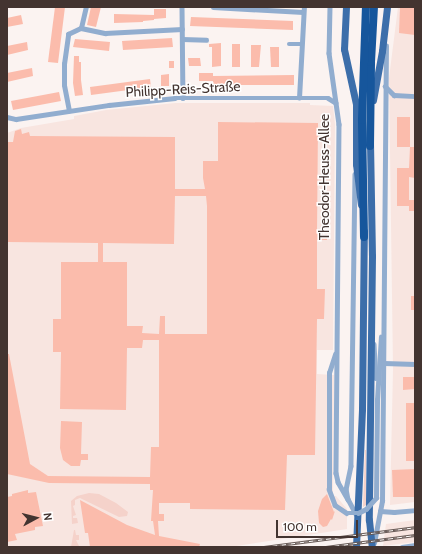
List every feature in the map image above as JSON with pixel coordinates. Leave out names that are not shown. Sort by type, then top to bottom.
[{"type":"highway","name":"Theodor-Heuss-Allee","points":[[364,238],[362,120],[366,7]]},
{"type":"highway","name":"Theodor-Heuss-Allee","points":[[370,146],[371,62],[374,7]]},
{"type":"main road","name":"Theodor-Heuss-Allee","points":[[346,7],[344,50],[356,104],[356,164],[364,238],[358,522],[356,547]]},
{"type":"main road","name":"Theodor-Heuss-Allee","points":[[386,19],[387,7]]},
{"type":"main road","points":[[370,146],[373,102],[386,19]]},
{"type":"main road","name":"Theodor-Heuss-Allee","points":[[370,146],[371,287],[369,520],[373,547]]},
{"type":"street","points":[[81,28],[86,7]]},
{"type":"street","points":[[182,7],[183,98]]},
{"type":"street","points":[[213,7],[303,10],[299,98]]},
{"type":"street","name":"Theodor-Heuss-Allee","points":[[330,7],[329,53],[339,124],[336,473],[338,482],[354,509],[358,522]]},
{"type":"street","name":"Theodor-Heuss-Allee","points":[[373,547],[382,501],[386,19]]},
{"type":"street","points":[[69,111],[64,85],[64,64],[68,34],[81,28],[105,33],[182,29]]},
{"type":"street","points":[[182,39],[206,40]]},
{"type":"street","points":[[289,44],[301,44]]},
{"type":"street","points":[[385,86],[390,91],[400,96],[415,96]]},
{"type":"street","name":"Philipp-Reis-Straße","points":[[7,117],[16,120],[126,102],[183,98],[328,98],[336,103]]},
{"type":"street","name":"Theodor-Heuss-Allee","points":[[348,499],[346,486],[351,466],[356,164]]},
{"type":"street","name":"Theodor-Heuss-Allee","points":[[371,287],[377,400]]},
{"type":"street","name":"Theodor-Heuss-Allee","points":[[337,348],[329,373],[329,489],[335,505],[347,513],[358,513],[366,509],[376,498],[377,400],[384,299]]},
{"type":"street","points":[[384,363],[415,364]]},
{"type":"street","points":[[380,511],[394,512],[415,510]]},
{"type":"street","points":[[402,547],[415,545]]},
{"type":"shaded area","points":[[398,7],[415,7],[415,502],[390,505],[393,369],[389,78]]},
{"type":"shaded area","points":[[175,103],[310,103],[310,105],[333,106],[335,124],[333,350],[317,350],[317,374],[334,375],[333,496],[336,496],[347,509],[347,529],[230,547],[7,547],[7,133],[21,128],[74,119],[74,116],[106,110]]},
{"type":"shaded area","points":[[365,450],[366,505],[363,507]]},
{"type":"shaded area","points":[[89,493],[99,494],[116,503],[128,512],[127,516],[119,517],[80,498],[75,500],[75,505],[73,506],[76,515],[73,516],[73,518],[77,518],[78,523],[72,524],[71,501],[77,496]]},
{"type":"shaded area","points":[[415,520],[415,542],[383,546],[386,524]]},
{"type":"shaded area","points":[[74,530],[76,535],[79,535],[79,540],[76,540],[79,546],[71,547]]},
{"type":"building","points":[[55,7],[65,7],[58,63],[48,62]]},
{"type":"building","points":[[91,7],[101,7],[96,27],[87,25]]},
{"type":"building","points":[[400,7],[415,7],[415,35],[399,33]]},
{"type":"building","points":[[154,9],[166,9],[166,18],[143,22],[114,23],[114,14],[154,15]]},
{"type":"building","points":[[21,15],[23,24],[7,27],[7,18]]},
{"type":"building","points":[[191,17],[293,21],[293,30],[190,26]]},
{"type":"building","points":[[172,38],[173,47],[123,50],[122,41]]},
{"type":"building","points":[[75,39],[110,42],[109,51],[73,47]]},
{"type":"building","points":[[27,42],[28,50],[7,55],[7,46]]},
{"type":"building","points":[[221,43],[221,66],[212,67],[212,47],[209,47],[209,44]]},
{"type":"building","points":[[232,44],[240,44],[240,67],[232,67]]},
{"type":"building","points":[[251,45],[261,45],[259,67],[251,67]]},
{"type":"building","points":[[270,47],[279,47],[279,67],[271,67]]},
{"type":"building","points":[[74,56],[79,56],[79,62],[81,62],[83,95],[75,96],[73,83]]},
{"type":"building","points":[[188,58],[200,58],[201,66],[189,66]]},
{"type":"building","points":[[169,61],[174,61],[174,68],[169,68]]},
{"type":"building","points":[[32,68],[33,76],[7,82],[7,73]]},
{"type":"building","points":[[199,73],[213,73],[213,76],[294,75],[294,85],[213,85],[213,81],[199,81]]},
{"type":"building","points":[[169,74],[169,86],[161,86],[161,75]]},
{"type":"building","points":[[150,79],[151,87],[91,95],[90,87]]},
{"type":"building","points":[[59,92],[61,101],[13,110],[11,101]]},
{"type":"building","points":[[397,117],[410,117],[410,147],[397,147]]},
{"type":"building","points":[[218,122],[318,123],[317,234],[327,234],[327,240],[317,240],[317,289],[325,289],[324,319],[317,319],[315,455],[287,455],[285,510],[190,509],[190,503],[159,503],[159,514],[164,514],[164,521],[158,521],[159,536],[200,544],[199,547],[90,547],[88,533],[85,533],[80,500],[127,525],[155,535],[153,521],[151,521],[153,490],[150,490],[150,484],[49,483],[7,474],[7,354],[9,354],[30,464],[48,476],[150,477],[151,447],[159,447],[159,340],[143,340],[142,348],[127,348],[126,410],[60,409],[61,352],[53,352],[53,319],[61,319],[61,262],[98,262],[98,243],[7,242],[7,142],[13,142],[15,131],[21,129],[22,134],[29,132],[30,136],[175,137],[175,189],[205,189],[203,178],[203,161],[218,161]],"holes":[[[175,196],[206,196],[207,334],[165,334],[165,316],[160,316],[159,334],[142,333],[143,326],[127,326],[127,262],[103,262],[103,243],[174,244]]]},
{"type":"building","points":[[410,147],[415,147],[415,178],[409,177],[409,200],[415,200],[415,211],[409,211],[409,206],[397,206],[397,168],[409,168]]},
{"type":"building","points":[[411,296],[415,296],[415,310],[411,310]]},
{"type":"building","points":[[403,377],[415,377],[415,389],[403,390]]},
{"type":"building","points":[[406,403],[415,403],[415,461],[406,461]]},
{"type":"building","points":[[61,421],[82,422],[81,454],[88,454],[88,460],[81,460],[80,466],[71,466],[63,460],[60,448]]},
{"type":"building","points":[[415,469],[415,497],[393,497],[392,470]]},
{"type":"building","points":[[28,490],[28,493],[36,492],[43,526],[35,527],[35,530],[15,534],[17,540],[7,542],[7,497],[12,496],[12,494]]},
{"type":"building","points":[[327,494],[334,512],[335,511],[332,520],[331,519],[327,526],[323,527],[319,523],[318,511],[322,499]]},
{"type":"railway","points":[[264,547],[415,527]]},
{"type":"railway","points":[[326,547],[415,535]]}]
